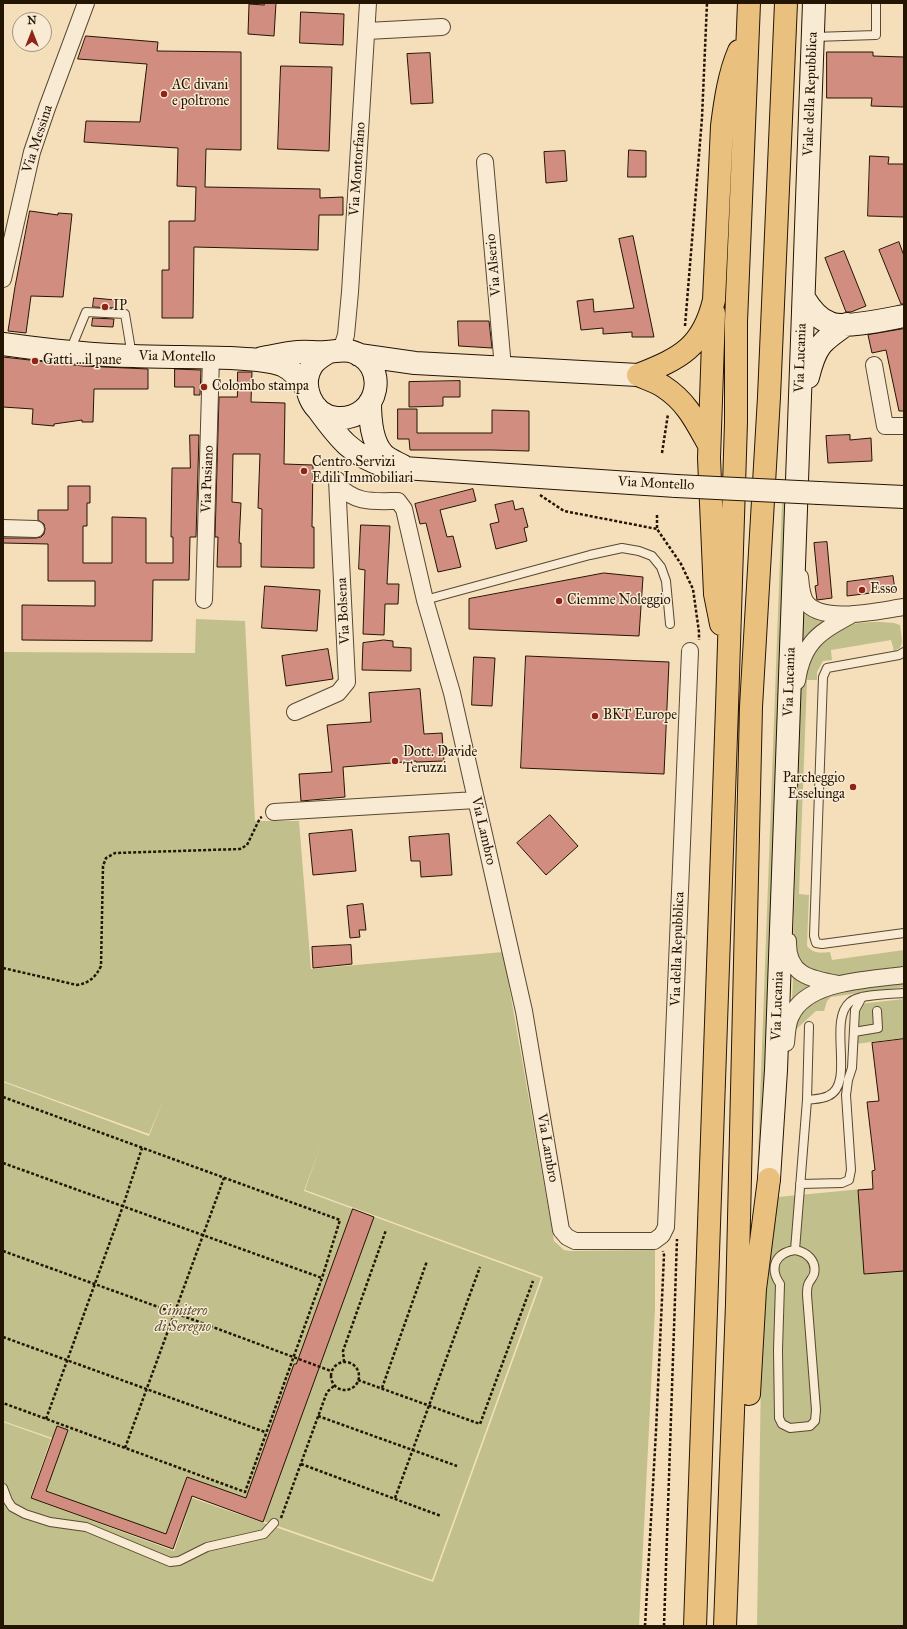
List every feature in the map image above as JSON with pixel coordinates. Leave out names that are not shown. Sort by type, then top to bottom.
[{"type":"highway","points":[[695,1626],[729,668],[736,422],[736,322],[749,3]]},
{"type":"highway","points":[[725,1626],[737,1304],[751,708],[769,389],[786,3]]},
{"type":"highway","points":[[729,668],[715,594],[709,445],[721,140],[724,108],[738,54],[748,34]]},
{"type":"highway","points":[[638,375],[669,363],[686,352],[710,319],[714,300]]},
{"type":"highway","points":[[638,375],[664,386],[679,399],[691,412],[709,445]]},
{"type":"highway","points":[[728,1548],[730,1529],[742,1498],[745,1484],[754,1297],[769,1179]]},
{"type":"street","name":"Via Messina","points":[[3,279],[32,152],[86,3]]},
{"type":"street","name":"Via Montorfano","points":[[345,349],[368,3]]},
{"type":"street","name":"Viale della Repubblica","points":[[807,186],[814,3]]},
{"type":"street","points":[[367,31],[442,27]]},
{"type":"street","name":"Via Alserio","points":[[485,162],[502,368]]},
{"type":"street","name":"Via Lucania","points":[[769,1179],[776,1070],[807,186]]},
{"type":"street","points":[[804,298],[810,309],[831,324],[847,324],[904,316]]},
{"type":"street","points":[[798,462],[809,376],[816,351],[827,338],[847,324]]},
{"type":"street","name":"Via Montello","points":[[3,344],[69,352],[132,356],[211,357],[272,362],[284,366],[293,372],[336,433],[358,455],[374,463],[388,467],[676,486],[904,497]]},
{"type":"street","points":[[345,349],[372,368],[375,377],[373,394],[359,413],[345,418],[324,414],[312,399],[307,382],[309,373],[313,364],[319,358],[345,349]]},
{"type":"street","name":"Via Montello","points":[[255,360],[299,352],[345,349],[415,363],[638,375]]},
{"type":"street","name":"Via Pusiano","points":[[204,600],[211,357]]},
{"type":"street","name":"Via Montello","points":[[409,469],[389,459],[378,447],[370,417],[373,394],[390,375],[415,363]]},
{"type":"street","points":[[874,366],[886,426],[904,426]]},
{"type":"street","name":"Via Lambro","points":[[337,482],[344,492],[358,499],[398,502],[404,509],[425,600],[452,694],[524,1011],[561,1230],[567,1237],[575,1241],[654,1241]]},
{"type":"street","name":"Via Bolsena","points":[[295,712],[338,693],[347,682],[337,482]]},
{"type":"street","points":[[796,524],[801,592],[806,603],[816,610],[825,613],[853,614],[904,607]]},
{"type":"street","points":[[3,528],[36,530]]},
{"type":"street","points":[[838,984],[808,977],[797,971],[791,961],[788,944],[793,820],[787,781],[795,751],[796,686],[799,665],[808,647],[819,635],[853,614]]},
{"type":"street","name":"Via della Repubblica","points":[[654,1241],[662,1235],[666,1228],[690,652]]},
{"type":"street","points":[[274,812],[476,800]]},
{"type":"street","points":[[769,1179],[780,1135],[784,1100],[787,1030],[790,1016],[797,1005],[817,991],[838,984],[904,975]]},
{"type":"lane","points":[[813,37],[876,36],[876,3]]},
{"type":"lane","points":[[69,352],[86,312],[125,314],[132,356]]},
{"type":"lane","points":[[425,600],[622,548],[639,551],[652,556],[661,566],[666,581],[670,624]]},
{"type":"lane","points":[[904,652],[899,655],[828,668],[823,677],[814,936],[816,943],[822,944],[904,933]]},
{"type":"lane","points":[[807,1100],[830,1096],[836,1089],[840,1079],[841,1015],[850,1002],[862,997],[904,993]]},
{"type":"lane","points":[[800,1184],[842,1183],[849,1180],[851,1170],[846,1095],[848,1080],[852,1068],[855,1010],[862,997]]},
{"type":"lane","points":[[854,1032],[878,1028],[877,1011]]},
{"type":"lane","points":[[794,1250],[807,1100],[809,1026]]},
{"type":"lane","points":[[794,1250],[807,1254],[812,1260],[814,1266],[812,1279],[808,1284],[807,1295],[816,1410],[815,1421],[810,1426],[790,1428],[782,1424],[779,1418],[778,1350],[780,1284],[775,1272],[777,1259],[782,1254],[794,1250]]},
{"type":"lane","points":[[3,1488],[12,1507],[25,1514],[50,1522],[86,1527],[170,1562],[178,1561],[207,1547],[264,1534],[274,1523]]},
{"type":"path","points":[[684,331],[702,118],[707,3]]},
{"type":"path","points":[[662,453],[668,412]]},
{"type":"path","points":[[535,492],[564,511],[656,529],[657,516]]},
{"type":"path","points":[[3,968],[77,985],[87,983],[96,975],[101,966],[103,866],[106,858],[114,853],[240,849],[247,845],[260,818],[274,812]]},
{"type":"path","points":[[3,1097],[340,1220],[322,1278],[245,1492],[3,1403]]},
{"type":"path","points":[[46,1419],[123,1206],[142,1148]]},
{"type":"path","points":[[3,1163],[322,1278]]},
{"type":"path","points":[[125,1448],[224,1178]]},
{"type":"path","points":[[344,1362],[342,1352],[386,1230]]},
{"type":"path","points":[[644,1626],[656,1438],[664,1255],[660,1244],[654,1241]]},
{"type":"path","points":[[3,1251],[331,1371]]},
{"type":"path","points":[[382,1388],[427,1261]]},
{"type":"path","points":[[395,1498],[480,1267]]},
{"type":"path","points":[[358,1380],[480,1424],[533,1281]]},
{"type":"path","points":[[3,1337],[265,1432]]},
{"type":"path","points":[[344,1362],[354,1366],[357,1369],[358,1380],[350,1388],[341,1389],[331,1380],[331,1371],[337,1364],[344,1362]]},
{"type":"path","points":[[281,1518],[326,1392],[335,1385]]},
{"type":"path","points":[[318,1416],[457,1466]]},
{"type":"path","points":[[300,1464],[441,1516]]},
{"type":"green space","points":[[782,503],[791,503],[762,1183],[757,1182]]},
{"type":"green space","points":[[802,610],[806,615],[824,622],[800,646]]},
{"type":"green space","name":"Cimitero di Seregno","points":[[196,619],[245,621],[255,821],[299,821],[311,969],[503,952],[554,1241],[564,1250],[570,1251],[655,1250],[655,1310],[639,1626],[3,1626],[3,1422],[51,1439],[30,1498],[174,1551],[189,1508],[173,1549],[31,1498],[52,1438],[3,1421],[3,1082],[149,1136],[163,1100],[149,1134],[3,1081],[3,652],[195,653]],"holes":[[[321,1144],[305,1190],[543,1277],[433,1582],[192,1498],[192,1496],[432,1580],[541,1278],[304,1191]]]},
{"type":"green space","points":[[866,622],[881,622],[900,625],[902,642],[900,648],[894,651],[891,640],[831,650],[832,660],[823,661],[817,672],[817,680],[807,680],[799,894],[809,895],[807,946],[812,950],[820,953],[830,952],[832,960],[904,950],[904,967],[836,976],[819,975],[800,965],[793,941],[801,688],[803,677],[811,658],[816,649],[830,635],[839,629],[850,625]]},
{"type":"green space","points":[[793,977],[812,986],[794,1000],[792,999]]},
{"type":"green space","points":[[904,983],[904,987],[831,997],[827,1001],[824,1011],[816,1011],[792,1033],[794,1021],[811,1001],[840,991]]},
{"type":"green space","points":[[904,999],[904,1038],[855,1044],[850,1005]]},
{"type":"green space","points":[[904,1185],[904,1626],[757,1626],[761,1374],[765,1304],[778,1197]]},
{"type":"building","points":[[264,3],[276,3],[274,36],[248,34],[249,4],[264,5]]},
{"type":"building","points":[[301,12],[344,14],[343,45],[300,43]]},
{"type":"building","points":[[86,36],[158,42],[157,51],[241,52],[241,150],[206,149],[205,187],[320,189],[320,198],[343,197],[343,215],[319,215],[318,250],[194,247],[193,318],[162,318],[162,270],[169,270],[169,221],[195,221],[196,187],[177,186],[178,148],[84,142],[86,121],[140,122],[147,64],[78,59]]},
{"type":"building","points":[[827,52],[873,52],[873,56],[904,57],[904,107],[871,106],[872,98],[827,98]]},
{"type":"building","points":[[430,53],[433,103],[411,104],[407,54]]},
{"type":"building","points":[[281,66],[332,67],[329,151],[278,149]]},
{"type":"building","points":[[629,150],[646,151],[646,177],[628,177]]},
{"type":"building","points":[[565,151],[567,181],[546,183],[544,152]]},
{"type":"building","points":[[870,156],[889,157],[888,164],[904,164],[904,217],[868,216]]},
{"type":"building","points":[[30,211],[58,215],[58,213],[72,214],[63,297],[31,296],[26,333],[8,331]]},
{"type":"building","points":[[633,236],[654,337],[632,337],[632,332],[603,334],[603,328],[581,330],[577,301],[593,299],[594,312],[634,308],[619,239]]},
{"type":"building","points":[[899,242],[904,256],[904,304],[901,304],[879,250]]},
{"type":"building","points":[[844,251],[866,306],[851,312],[846,312],[825,258]]},
{"type":"building","points":[[94,298],[115,300],[115,308],[93,307]]},
{"type":"building","points":[[93,318],[114,319],[113,327],[92,326]]},
{"type":"building","points":[[458,321],[489,321],[492,348],[459,346]]},
{"type":"building","points":[[904,329],[904,411],[899,411],[886,350],[872,353],[868,335]]},
{"type":"building","points":[[3,357],[83,366],[148,369],[148,389],[94,389],[93,422],[82,422],[82,420],[54,424],[54,426],[32,424],[33,409],[3,407]]},
{"type":"building","points":[[175,369],[201,370],[200,395],[194,395],[194,387],[175,387]]},
{"type":"building","points":[[238,372],[252,372],[251,402],[285,403],[284,464],[313,465],[312,527],[314,527],[314,568],[261,567],[262,509],[258,508],[260,454],[233,454],[232,502],[241,503],[239,543],[241,543],[241,567],[217,567],[218,537],[215,537],[219,397],[237,397]]},
{"type":"building","points":[[460,381],[460,397],[443,397],[443,406],[409,407],[409,382]]},
{"type":"building","points":[[398,409],[417,409],[417,433],[492,433],[492,410],[529,411],[529,451],[410,450],[409,439],[398,439]]},
{"type":"building","points":[[190,435],[199,435],[196,537],[190,537],[189,580],[153,580],[152,641],[22,640],[22,605],[95,606],[95,581],[48,581],[48,544],[3,543],[3,538],[41,537],[44,534],[45,529],[44,524],[38,520],[38,510],[68,510],[68,486],[90,486],[90,503],[87,503],[87,526],[83,526],[83,563],[112,563],[112,517],[146,518],[146,563],[173,563],[173,537],[171,537],[172,468],[190,468]]},
{"type":"building","points":[[850,435],[850,440],[871,438],[872,461],[828,463],[826,436]]},
{"type":"building","points":[[473,489],[476,501],[440,510],[447,537],[453,536],[461,567],[438,572],[426,523],[420,524],[415,504]]},
{"type":"building","points":[[513,501],[515,510],[523,508],[528,527],[524,528],[527,541],[496,549],[490,524],[499,522],[495,505]]},
{"type":"building","points":[[361,525],[390,526],[387,584],[399,584],[398,604],[385,604],[384,635],[363,634],[365,570],[359,569]]},
{"type":"building","points":[[827,542],[832,598],[817,600],[815,586],[818,585],[814,543]]},
{"type":"building","points":[[604,573],[643,577],[639,636],[469,629],[469,599]]},
{"type":"building","points":[[893,576],[895,590],[847,596],[847,582]]},
{"type":"building","points":[[265,586],[320,590],[317,631],[262,628]]},
{"type":"building","points":[[384,640],[393,641],[393,647],[411,648],[411,671],[362,670],[363,643]]},
{"type":"building","points":[[328,649],[333,679],[286,686],[282,656]]},
{"type":"building","points":[[526,656],[669,662],[664,774],[521,768]]},
{"type":"building","points":[[474,657],[495,658],[492,706],[472,705]]},
{"type":"building","points":[[420,689],[424,734],[442,733],[444,761],[416,761],[343,767],[345,797],[301,801],[299,774],[332,772],[327,725],[371,722],[369,693]]},
{"type":"building","points":[[550,815],[578,846],[546,875],[517,843]]},
{"type":"building","points":[[352,830],[356,871],[313,875],[309,834]]},
{"type":"building","points":[[449,834],[452,875],[421,877],[420,861],[411,861],[409,837]]},
{"type":"building","points":[[363,904],[366,930],[359,930],[360,937],[350,938],[347,906]]},
{"type":"building","points":[[351,945],[352,964],[313,968],[312,947]]},
{"type":"building","points":[[904,1039],[904,1271],[864,1274],[858,1190],[873,1189],[872,1171],[875,1170],[867,1102],[879,1101],[872,1043]]},
{"type":"building","points":[[353,1209],[374,1217],[263,1522],[192,1496],[173,1549],[31,1498],[57,1426],[68,1430],[46,1491],[166,1534],[187,1477],[246,1498],[294,1364],[296,1364]]},
{"type":"place","name":"AC divani e poltrone","points":[[164,94]]},
{"type":"place","name":"IP","points":[[105,307]]},
{"type":"place","name":"Gatti ...il pane","points":[[35,361]]},
{"type":"place","name":"Colombo stampa","points":[[204,387]]},
{"type":"place","name":"Centro Servizi Edili Immobiliari","points":[[304,471]]},
{"type":"place","name":"Esso","points":[[862,590]]},
{"type":"place","name":"Ciemme Noleggio","points":[[559,601]]},
{"type":"place","name":"BKT Europe","points":[[595,716]]},
{"type":"place","name":"Dott. Davide Teruzzi","points":[[395,761]]},
{"type":"place","name":"Parcheggio Esselunga","points":[[853,787]]}]
